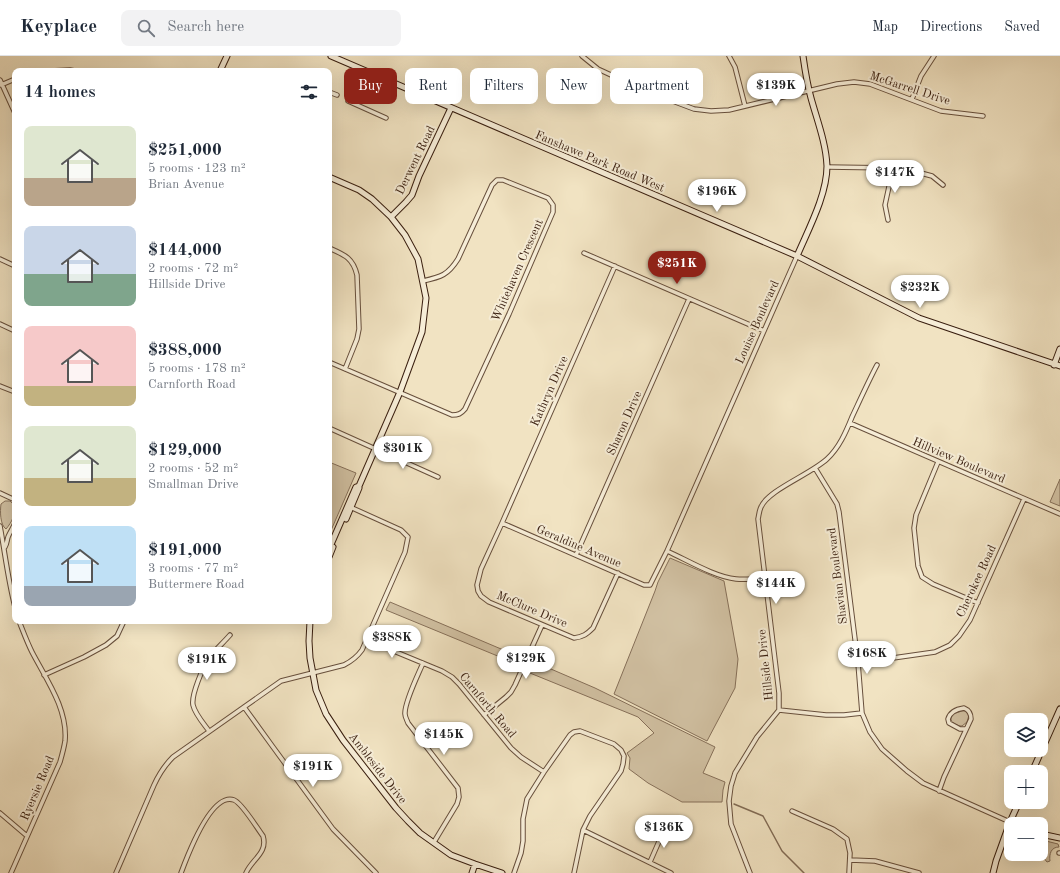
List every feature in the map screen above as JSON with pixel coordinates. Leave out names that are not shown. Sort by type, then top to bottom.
[{"type":"street","points":[[221,68],[226,56]]},
{"type":"street","name":"Fanshawe Park Road West","points":[[331,56],[798,256],[919,318],[1057,365]]},
{"type":"street","name":"McGarrell Drive","points":[[582,56],[598,69],[694,109],[711,111],[729,110],[837,84],[854,82],[870,84],[941,111],[983,116]]},
{"type":"street","points":[[729,56],[735,67],[745,106]]},
{"type":"street","name":"Louise Boulevard","points":[[650,585],[798,256],[820,203],[827,167],[820,127],[809,91],[803,56]]},
{"type":"street","points":[[912,99],[921,76],[934,56]]},
{"type":"street","points":[[12,80],[1,83],[12,107]]},
{"type":"street","points":[[332,93],[336,95]]},
{"type":"street","points":[[355,104],[386,118]]},
{"type":"street","name":"Derwent Road","points":[[391,217],[412,194],[419,176],[452,108]]},
{"type":"street","points":[[827,167],[893,168],[932,176],[943,185]]},
{"type":"street","points":[[888,220],[885,205],[893,168]]},
{"type":"street","points":[[332,178],[359,190],[372,199],[391,217],[406,236],[418,259],[426,298],[422,332],[400,392],[374,449],[359,487],[356,487],[332,547]]},
{"type":"street","name":"Whitehaven Crescent","points":[[400,392],[452,415],[457,415],[466,409],[550,220],[553,212],[553,205],[548,198],[503,180],[497,180],[492,185],[454,265],[442,276],[423,281]]},
{"type":"street","points":[[332,250],[347,257],[351,261],[357,276],[359,329],[357,339],[345,369]]},
{"type":"street","points":[[584,252],[764,331]]},
{"type":"street","points":[[0,260],[12,265]]},
{"type":"street","name":"Kathryn Drive","points":[[502,523],[615,266]]},
{"type":"street","name":"Sharon Drive","points":[[576,555],[690,299]]},
{"type":"street","points":[[0,324],[12,330]]},
{"type":"street","points":[[1057,365],[1060,350]]},
{"type":"street","points":[[332,363],[400,392]]},
{"type":"street","name":"Hillside Drive","points":[[750,873],[731,824],[729,801],[731,786],[735,773],[757,737],[779,710],[779,693],[758,519],[761,506],[771,495],[827,460],[836,449],[850,423],[877,365]]},
{"type":"street","points":[[0,386],[12,391]]},
{"type":"street","name":"Hillview Boulevard","points":[[850,423],[1060,514]]},
{"type":"street","points":[[332,429],[438,477]]},
{"type":"street","points":[[938,462],[916,515],[914,528],[918,566],[922,577],[933,584],[978,603]]},
{"type":"street","name":"Shavian Boulevard","points":[[815,468],[837,504],[839,512],[858,663],[862,713],[870,732],[882,749],[907,771],[924,783],[1004,819]]},
{"type":"street","points":[[0,493],[12,499]]},
{"type":"street","name":"Cherokee Road","points":[[858,663],[935,652],[950,645],[959,636],[970,620],[1024,499]]},
{"type":"street","points":[[116,873],[154,785],[166,764],[173,757],[282,681],[344,665],[358,656],[362,650],[368,640],[405,552],[408,538],[402,530],[349,507]]},
{"type":"street","name":"Geraldine Avenue","points":[[502,523],[644,585],[650,585]]},
{"type":"street","name":"McClure Drive","points":[[502,523],[479,573],[477,585],[478,591],[481,596],[489,602],[542,625],[574,638],[588,634],[593,628],[618,573]]},
{"type":"street","points":[[0,526],[7,574],[12,595]]},
{"type":"street","points":[[4,548],[8,535],[12,530]]},
{"type":"street","points":[[666,551],[725,577],[738,580],[764,578]]},
{"type":"street","name":"Ryersie Road","points":[[11,873],[60,762],[64,750],[65,740],[65,729],[60,707],[31,651],[20,624]]},
{"type":"street","points":[[44,675],[84,657],[106,645],[117,636],[123,624]]},
{"type":"street","name":"Ambleside Drive","points":[[310,624],[310,658],[316,690],[326,714],[342,740],[396,808],[420,833],[451,855],[502,873]]},
{"type":"street","points":[[484,715],[511,692],[542,625]]},
{"type":"street","points":[[209,731],[195,711],[193,705],[194,693],[206,663],[230,635]]},
{"type":"street","name":"Carnforth Road","points":[[368,640],[442,671],[452,677],[511,748],[521,757],[544,772]]},
{"type":"street","points":[[423,663],[405,708],[405,715],[408,723],[456,784],[459,797],[457,804],[434,842]]},
{"type":"street","points":[[244,707],[333,829],[376,873]]},
{"type":"street","points":[[939,791],[944,777],[966,729],[971,716],[964,708],[950,714],[948,719],[949,723],[960,729],[966,729]]},
{"type":"street","points":[[1035,765],[1060,709]]},
{"type":"street","points":[[779,710],[826,716],[862,713]]},
{"type":"street","points":[[514,873],[521,853],[523,841],[523,819],[527,799],[570,735],[574,732],[580,731],[614,744],[621,750],[624,756],[621,771],[590,816],[583,830],[574,873]]},
{"type":"street","points":[[181,873],[206,818],[221,802],[229,799],[234,800],[241,806],[263,836],[264,846],[247,869],[246,873]]},
{"type":"street","points":[[792,811],[833,829],[847,839],[850,853],[849,873]]},
{"type":"street","points":[[0,813],[27,836]]},
{"type":"street","points":[[583,830],[671,873]]},
{"type":"street","points":[[650,862],[664,830]]},
{"type":"street","points":[[1048,836],[1060,838]]},
{"type":"street","points":[[993,872],[1004,844]]},
{"type":"street","points":[[850,860],[875,861],[919,873]]},
{"type":"street","points":[[472,873],[475,864]]},
{"type":"shaded area","points":[[332,463],[356,473],[332,528]]},
{"type":"shaded area","points":[[1060,479],[1060,506],[1050,502]]},
{"type":"shaded area","points":[[5,501],[10,501],[12,503],[12,520],[6,529],[2,521],[1,504]]},
{"type":"shaded area","points":[[670,558],[724,581],[738,659],[735,688],[707,741],[614,694],[658,582]]},
{"type":"shaded area","points":[[390,602],[520,657],[517,664],[386,610]]},
{"type":"shaded area","points":[[530,660],[595,688],[715,747],[703,773],[725,782],[722,802],[682,802],[648,783],[629,769],[630,758],[627,753],[654,733],[638,717],[525,671]]},
{"type":"shaded area","points":[[966,711],[969,715],[967,722],[962,726],[953,723],[951,717],[953,714]]},
{"type":"shaded area","points":[[1048,842],[1058,844],[1059,847],[1052,850],[1050,853],[1050,861],[1047,862]]},
{"type":"waterway","points":[[734,804],[763,816],[782,851],[804,873]]}]
